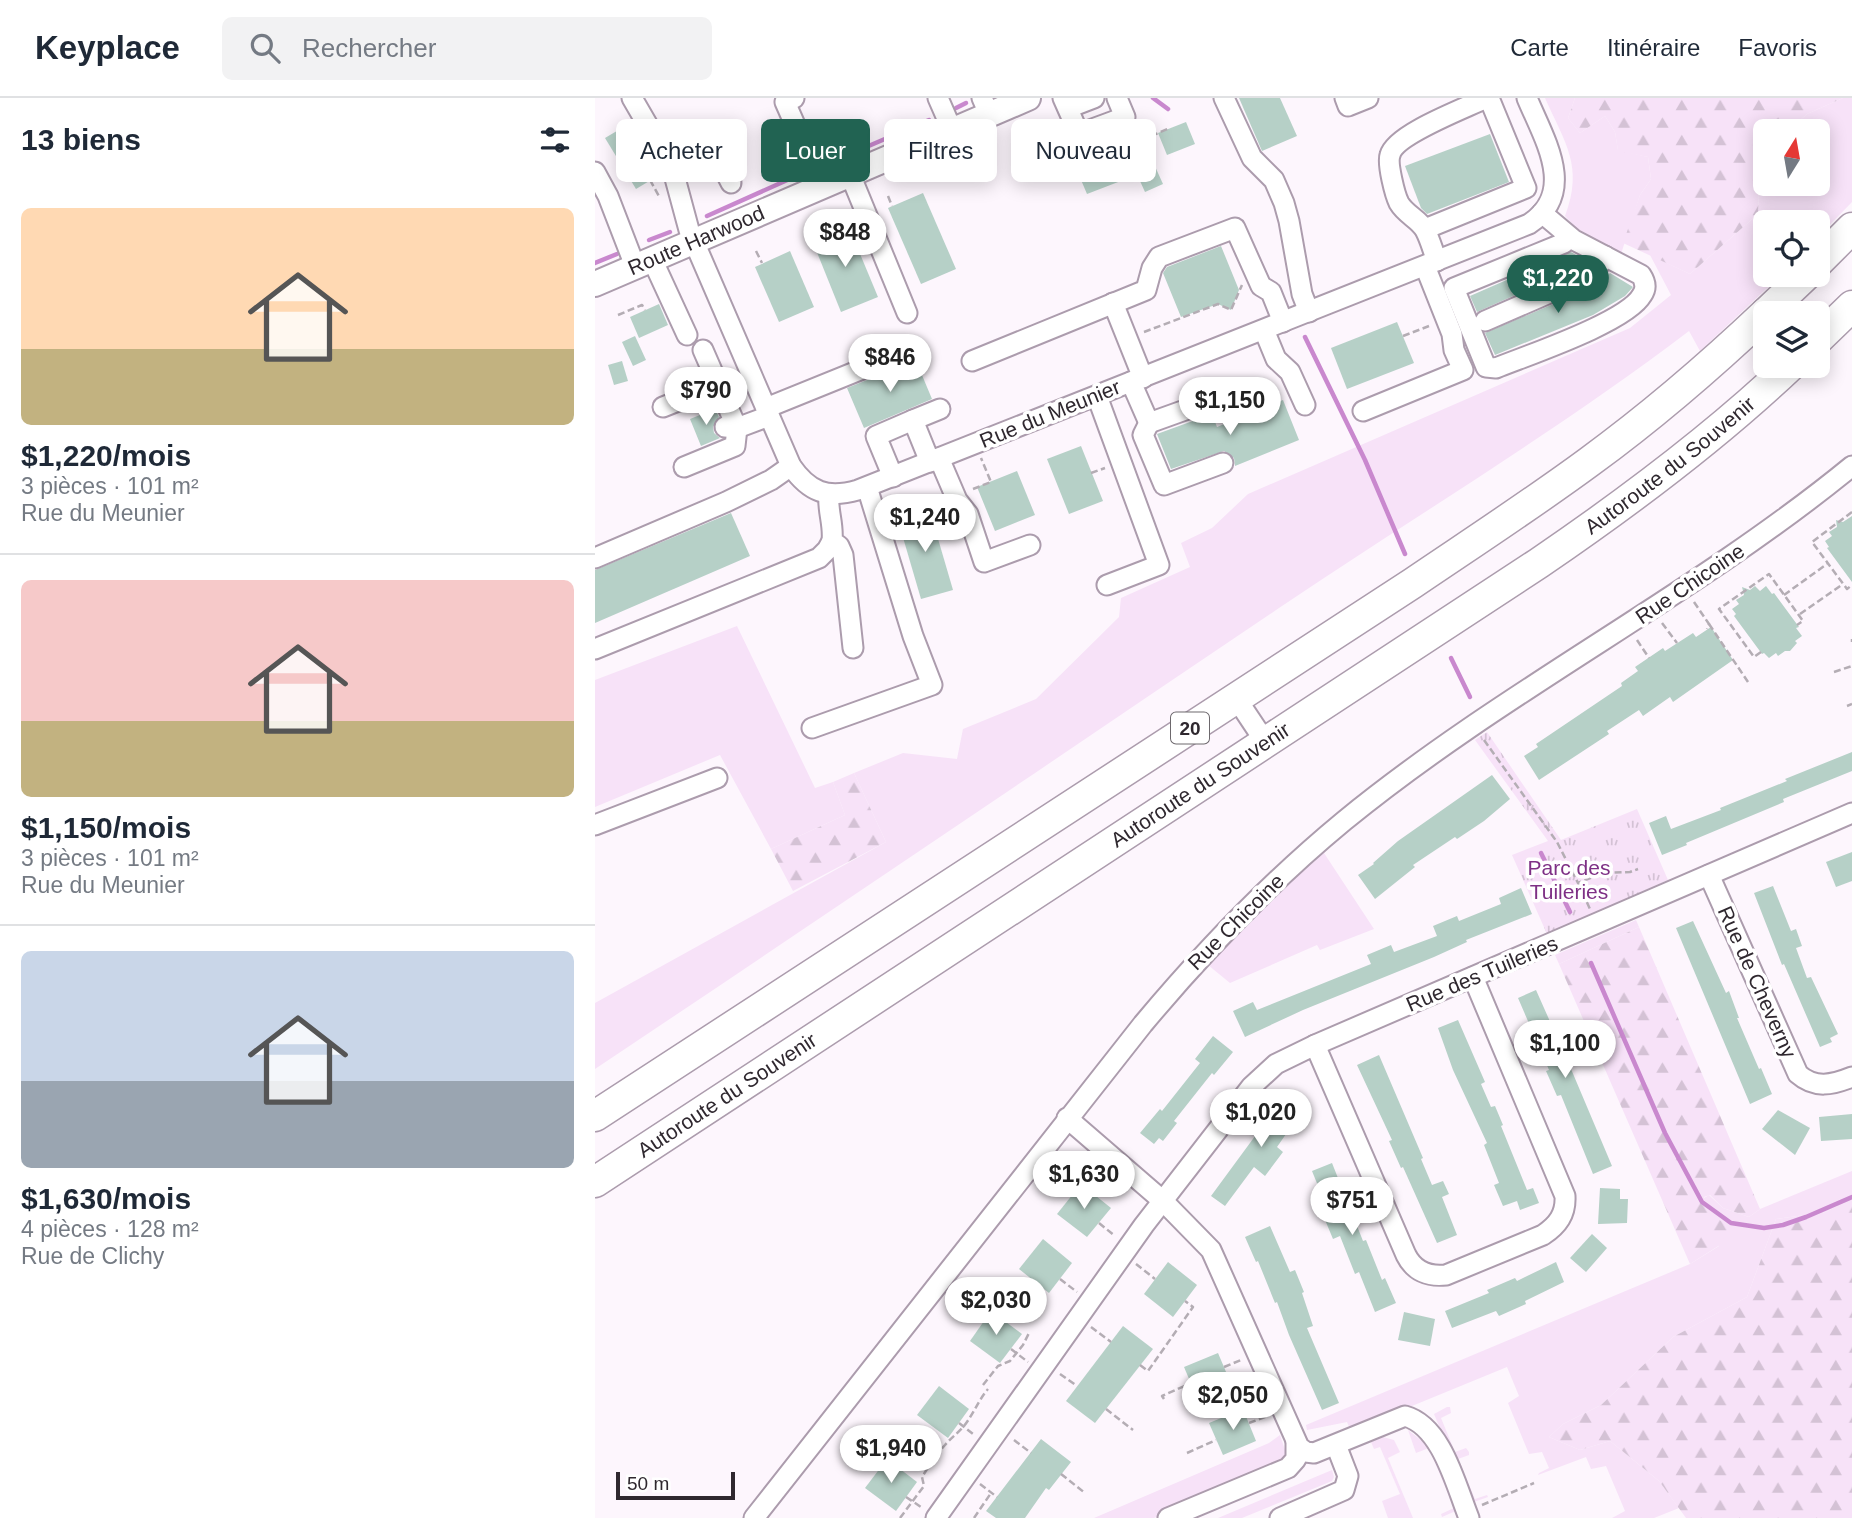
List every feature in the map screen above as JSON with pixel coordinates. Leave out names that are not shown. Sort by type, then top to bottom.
[{"type":"highway","points":[[1830,250],[1852,228]]},
{"type":"highway","name":"20","points":[[1779,301],[1793,287]]},
{"type":"highway","points":[[1830,327],[1852,306]]},
{"type":"highway","name":"20","points":[[595,1116],[1423,576],[1589,462],[1675,394],[1753,325]]},
{"type":"highway","name":"Autoroute du Souvenir","points":[[595,1182],[1587,530],[1701,443],[1776,378]]},
{"type":"main road","name":"Route Harwood","points":[[967,119],[985,106],[1028,98]]},
{"type":"main road","name":"Route Harwood","points":[[595,284],[831,182]]},
{"type":"street","points":[[595,649],[819,558],[832,541],[829,494],[809,487],[791,466],[694,241],[672,167],[632,98]]},
{"type":"street","points":[[938,98],[947,119]]},
{"type":"street","points":[[1094,98],[1066,103],[1079,134],[1125,117],[1117,98]]},
{"type":"street","points":[[1224,98],[1252,158],[1274,180],[1284,203],[1301,294],[1309,312]]},
{"type":"street","points":[[1345,98],[1348,106],[1368,98]]},
{"type":"street","points":[[1363,411],[1463,370],[1454,349],[1431,263],[1425,229],[1406,213],[1398,201],[1389,155],[1406,137],[1487,98],[1526,188],[1425,229]]},
{"type":"street","points":[[1527,98],[1550,153],[1555,173],[1554,191],[1542,213],[1569,237],[1634,270],[1645,281],[1642,297],[1616,318],[1491,368],[1486,367],[1479,323],[1454,288],[1564,243],[1569,237]]},
{"type":"street","points":[[787,99],[822,186]]},
{"type":"street","points":[[595,172],[608,196],[613,215],[687,335]]},
{"type":"street","points":[[853,182],[907,313]]},
{"type":"street","name":"Rue du Meunier","points":[[829,494],[849,493],[893,477],[1517,229],[1542,213]]},
{"type":"street","points":[[972,361],[1146,290],[1152,268],[1159,257],[1235,228],[1261,286],[1271,292],[1283,322]]},
{"type":"street","points":[[1479,323],[1593,274],[1605,256]]},
{"type":"street","points":[[1113,303],[1128,339],[1149,423],[1143,435],[1164,485],[1223,463]]},
{"type":"street","points":[[1264,330],[1276,359],[1290,372],[1305,405]]},
{"type":"street","points":[[684,467],[735,446],[718,385],[703,350]]},
{"type":"street","points":[[731,428],[902,353]]},
{"type":"street","points":[[663,407],[718,385]]},
{"type":"street","points":[[1149,423],[1238,391]]},
{"type":"street","points":[[1097,396],[1159,565],[1107,584]]},
{"type":"street","points":[[893,477],[876,436],[940,409]]},
{"type":"street","points":[[913,421],[957,500],[968,514],[984,562],[1030,545]]},
{"type":"street","points":[[595,558],[726,502],[771,480],[791,466]]},
{"type":"street","name":"Rue Chicoine","points":[[754,1518],[1066,1118],[1180,980],[1259,895],[1345,821],[1475,727],[1709,573],[1773,528],[1852,466]]},
{"type":"street","points":[[812,728],[932,685],[913,636],[867,487]]},
{"type":"street","points":[[832,541],[839,546],[843,555],[853,648]]},
{"type":"street","points":[[1236,698],[1266,743]]},
{"type":"street","points":[[595,825],[717,778]]},
{"type":"street","name":"Rue des Tuileries","points":[[932,1515],[1163,1201],[1260,1077],[1276,1064],[1852,813]]},
{"type":"street","name":"Rue de Cheverny","points":[[1709,875],[1798,1074],[1805,1080],[1824,1085],[1836,1084],[1852,1077]]},
{"type":"street","points":[[1315,1045],[1405,1255],[1415,1268],[1430,1275],[1446,1275],[1543,1235],[1553,1228],[1563,1213],[1565,1196],[1473,977]]},
{"type":"street","points":[[1066,1118],[1163,1201],[1203,1240],[1217,1261],[1293,1436],[1303,1450],[1312,1453],[1405,1416],[1417,1420],[1427,1427],[1437,1441],[1468,1514]]},
{"type":"street","points":[[1168,1518],[1288,1468],[1296,1459],[1293,1436]]},
{"type":"street","points":[[1280,1518],[1337,1495],[1346,1488],[1348,1476],[1336,1445]]},
{"type":"path","points":[[1156,134],[1170,128]]},
{"type":"path","points":[[651,182],[660,198]]},
{"type":"path","points":[[888,196],[892,206]]},
{"type":"path","points":[[839,215],[844,227]]},
{"type":"path","points":[[756,251],[762,263]]},
{"type":"path","points":[[1128,339],[1218,304],[1231,310],[1240,289]]},
{"type":"path","points":[[618,315],[642,305],[645,310]]},
{"type":"path","points":[[1403,336],[1422,328]]},
{"type":"path","points":[[977,487],[991,482],[980,455]]},
{"type":"path","points":[[1852,512],[1812,542],[1847,589],[1852,585]]},
{"type":"path","points":[[1824,558],[1831,553]]},
{"type":"path","points":[[1784,595],[1828,563]]},
{"type":"path","points":[[1761,652],[1754,657],[1719,609],[1769,574],[1803,621],[1797,625]]},
{"type":"path","points":[[1798,615],[1843,584]]},
{"type":"path","points":[[1775,595],[1781,590]]},
{"type":"path","points":[[1692,598],[1748,682]]},
{"type":"path","points":[[1659,619],[1677,643]]},
{"type":"path","points":[[1731,626],[1738,621]]},
{"type":"path","points":[[1707,629],[1709,624]]},
{"type":"path","points":[[1633,635],[1649,658]]},
{"type":"path","points":[[1834,672],[1852,666]]},
{"type":"path","points":[[1847,706],[1852,704]]},
{"type":"path","points":[[1475,727],[1557,842],[1596,925]]},
{"type":"path","points":[[1577,883],[1603,873],[1630,872],[1637,869]]},
{"type":"path","points":[[1098,1223],[1120,1239]]},
{"type":"path","points":[[1131,1261],[1155,1279]]},
{"type":"path","points":[[1060,1279],[1081,1294]]},
{"type":"path","points":[[1140,1365],[1148,1371],[1165,1348],[1193,1307],[1185,1301]]},
{"type":"path","points":[[1087,1324],[1111,1342]]},
{"type":"path","points":[[983,1385],[998,1366],[1005,1365],[1017,1353],[1030,1331]]},
{"type":"path","points":[[1011,1349],[1031,1364]]},
{"type":"path","points":[[1224,1367],[1247,1357]]},
{"type":"path","points":[[1054,1370],[1077,1386]]},
{"type":"path","points":[[1164,1399],[1163,1396],[1191,1383]]},
{"type":"path","points":[[900,1518],[924,1486],[922,1477],[932,1460],[964,1427],[974,1412],[975,1405],[988,1389]]},
{"type":"path","points":[[1106,1409],[1133,1430]]},
{"type":"path","points":[[1249,1423],[1271,1415]]},
{"type":"path","points":[[959,1423],[979,1438]]},
{"type":"path","points":[[1008,1436],[1031,1452]]},
{"type":"path","points":[[1187,1453],[1216,1440]]},
{"type":"path","points":[[1061,1474],[1085,1493]]},
{"type":"path","points":[[975,1481],[997,1497]]},
{"type":"path","points":[[1468,1514],[1534,1483]]},
{"type":"path","points":[[974,1518],[991,1493]]},
{"type":"path","points":[[907,1497],[932,1515]]},
{"type":"green space","points":[[1545,98],[1575,98],[1568,118],[1580,133],[1605,116],[1615,132],[1618,150],[1648,157],[1651,179],[1640,195],[1621,254],[1575,227],[1565,216],[1573,183],[1570,155]]},
{"type":"green space","points":[[1575,98],[1843,98],[1801,119],[1753,119],[1753,196],[1759,196],[1758,210],[1753,210],[1753,218],[1690,274],[1623,243],[1640,195],[1651,179],[1648,157],[1618,151],[1615,132],[1605,116],[1580,133],[1568,118]]},
{"type":"green space","points":[[1843,98],[1852,98],[1852,202],[1830,225],[1830,210],[1758,210],[1759,196],[1831,196],[1831,119],[1801,119]]},
{"type":"green space","points":[[1753,218],[1753,287],[1768,287],[1700,351],[1689,331],[1541,436],[1288,602],[595,1069],[595,1003],[886,842],[854,773],[903,753],[957,759],[963,729],[1036,699],[1119,617],[1121,598],[1190,567],[1181,543],[1212,528],[1248,494],[1630,328],[1671,295],[1650,255],[1690,274]]},
{"type":"green space","points":[[737,626],[815,788],[833,782],[845,815],[771,849],[720,755],[595,807],[595,680]]},
{"type":"green space","name":"Parc des Tuileries","points":[[1487,732],[1561,840],[1637,809],[1668,880],[1547,934],[1512,855],[1548,841],[1475,740]]},
{"type":"green space","points":[[854,773],[886,842],[793,891],[771,849],[845,815],[833,782]]},
{"type":"green space","points":[[1324,853],[1374,929],[1320,950],[1317,945],[1230,983],[1208,965],[1285,887]]},
{"type":"green space","points":[[1636,920],[1639,927],[1559,964],[1555,955]]},
{"type":"green space","points":[[1639,927],[1760,1209],[1749,1217],[1723,1208],[1710,1195],[1704,1197],[1710,1211],[1731,1230],[1720,1245],[1690,1264],[1559,964]]},
{"type":"green space","points":[[1852,1171],[1852,1197],[1826,1212],[1776,1219],[1747,1297],[1673,1337],[1601,1405],[1563,1424],[1549,1437],[1580,1450],[1610,1441],[1659,1481],[1679,1508],[1654,1518],[1612,1518],[1625,1511],[1606,1466],[1591,1469],[1586,1457],[1538,1475],[1549,1468],[1542,1452],[1529,1454],[1508,1403],[1519,1396],[1507,1367],[1351,1431],[1347,1422],[1307,1430],[1306,1425],[1690,1264],[1719,1246],[1704,1198],[1709,1195],[1723,1208],[1749,1217],[1760,1209]]},
{"type":"green space","points":[[1852,1197],[1852,1518],[1686,1518],[1659,1481],[1610,1441],[1580,1450],[1549,1437],[1563,1424],[1601,1405],[1673,1337],[1747,1297],[1776,1219],[1826,1212]]},
{"type":"green space","points":[[1450,1407],[1451,1413],[1441,1418],[1455,1452],[1466,1448],[1469,1452],[1469,1455],[1458,1459],[1475,1499],[1487,1495],[1488,1497],[1471,1503],[1434,1414]]},
{"type":"green space","points":[[1408,1430],[1431,1448],[1458,1510],[1442,1517],[1441,1514],[1454,1508],[1429,1448],[1416,1453]]},
{"type":"green space","points":[[1280,1435],[1287,1456],[1278,1467],[1154,1518],[1094,1518],[1269,1443]]},
{"type":"green space","points":[[1383,1437],[1394,1440],[1400,1452],[1388,1458],[1413,1518],[1388,1518],[1382,1501],[1400,1494],[1380,1447],[1374,1449],[1371,1442]]},
{"type":"green space","points":[[1332,1470],[1332,1481],[1242,1518],[1218,1518]]},
{"type":"building","points":[[1239,98],[1280,98],[1297,136],[1262,151]]},
{"type":"building","points":[[1186,122],[1195,144],[1167,155],[1158,133]]},
{"type":"building","points":[[616,131],[616,156],[605,138]]},
{"type":"building","points":[[1490,134],[1509,182],[1427,214],[1421,208],[1405,166]]},
{"type":"building","points":[[1156,169],[1163,184],[1145,192],[1140,182],[1156,182]]},
{"type":"building","points":[[632,182],[648,182],[636,189]]},
{"type":"building","points":[[1082,182],[1118,182],[1087,194]]},
{"type":"building","points":[[923,193],[956,269],[921,284],[888,208]]},
{"type":"building","points":[[848,225],[878,297],[841,312],[812,240]]},
{"type":"building","points":[[1221,246],[1239,290],[1231,310],[1218,304],[1181,317],[1163,273],[1167,267]]},
{"type":"building","points":[[790,251],[814,307],[779,322],[755,267]]},
{"type":"building","points":[[1571,252],[1587,261],[1585,264],[1477,312],[1470,296]]},
{"type":"building","points":[[1610,273],[1633,287],[1625,296],[1593,315],[1495,355],[1485,333],[1598,285]]},
{"type":"building","points":[[659,304],[668,325],[639,338],[630,317]]},
{"type":"building","points":[[1397,322],[1414,363],[1347,389],[1331,348]]},
{"type":"building","points":[[635,336],[646,360],[633,366],[622,342]]},
{"type":"building","points":[[914,356],[932,399],[864,428],[847,388],[907,364]]},
{"type":"building","points":[[622,361],[628,381],[614,385],[608,365]]},
{"type":"building","points":[[1283,400],[1299,440],[1235,466],[1234,458],[1224,451],[1171,469],[1157,434],[1212,414],[1217,427]]},
{"type":"building","points":[[715,409],[719,417],[713,427],[714,433],[720,438],[701,446],[690,419]]},
{"type":"building","points":[[1081,446],[1103,501],[1069,514],[1047,459]]},
{"type":"building","points":[[1017,471],[1035,515],[995,531],[977,487]]},
{"type":"building","points":[[929,508],[953,590],[921,599],[897,517]]},
{"type":"building","points":[[731,513],[750,556],[595,623],[595,570]]},
{"type":"building","points":[[1852,516],[1852,582],[1827,548],[1829,547],[1825,541],[1832,536],[1829,532],[1837,527],[1836,520],[1843,522]]},
{"type":"building","points":[[1755,586],[1760,591],[1766,586],[1774,593],[1799,627],[1796,628],[1802,636],[1795,641],[1797,643],[1790,651],[1778,656],[1776,653],[1769,658],[1762,654],[1734,616],[1736,614],[1732,609],[1739,604],[1736,600],[1744,595],[1742,587],[1750,590]]},
{"type":"building","points":[[1711,627],[1733,660],[1673,702],[1670,697],[1643,716],[1639,710],[1607,731],[1609,734],[1539,780],[1524,756],[1538,747],[1536,744],[1622,686],[1621,683],[1638,671],[1635,667],[1663,648],[1665,651],[1693,633],[1696,637]]},
{"type":"building","points":[[1852,752],[1852,771],[1783,799],[1784,802],[1662,855],[1649,823],[1666,816],[1671,829]]},
{"type":"building","points":[[1492,775],[1510,799],[1484,821],[1413,865],[1415,867],[1375,899],[1358,875],[1398,841]]},
{"type":"building","points":[[1852,852],[1852,881],[1836,887],[1826,862]]},
{"type":"building","points":[[1773,886],[1791,931],[1796,929],[1802,946],[1796,948],[1807,978],[1811,977],[1838,1034],[1830,1038],[1832,1042],[1820,1047],[1784,964],[1782,965],[1754,893]]},
{"type":"building","points":[[1521,888],[1532,914],[1466,940],[1467,942],[1434,957],[1303,1010],[1245,1037],[1233,1011],[1253,1002],[1257,1010],[1371,964],[1367,955],[1391,945],[1394,952],[1437,936],[1433,926],[1457,916],[1459,921],[1501,904],[1499,898]]},
{"type":"building","points":[[1693,921],[1726,993],[1729,991],[1737,1018],[1772,1094],[1750,1104],[1676,928]]},
{"type":"building","points":[[1536,990],[1552,1026],[1557,1024],[1567,1047],[1563,1050],[1612,1166],[1593,1174],[1561,1095],[1557,1096],[1546,1071],[1549,1070],[1518,998]]},
{"type":"building","points":[[1458,1020],[1485,1082],[1481,1084],[1491,1107],[1495,1106],[1527,1190],[1533,1188],[1539,1203],[1520,1210],[1517,1201],[1503,1206],[1494,1185],[1499,1183],[1484,1145],[1487,1143],[1453,1070],[1438,1028]]},
{"type":"building","points":[[1213,1036],[1233,1052],[1214,1075],[1212,1073],[1174,1121],[1177,1123],[1163,1141],[1159,1138],[1154,1144],[1140,1133],[1160,1109],[1162,1111],[1200,1063],[1195,1059]]},
{"type":"building","points":[[1379,1055],[1432,1185],[1443,1181],[1449,1194],[1442,1197],[1457,1235],[1437,1243],[1357,1065]]},
{"type":"building","points":[[1295,1095],[1307,1104],[1277,1147],[1283,1152],[1265,1176],[1254,1167],[1225,1206],[1211,1196],[1283,1098],[1290,1102]]},
{"type":"building","points":[[1778,1110],[1810,1128],[1795,1155],[1762,1129]]},
{"type":"building","points":[[1852,1114],[1852,1139],[1821,1141],[1819,1117]]},
{"type":"building","points":[[1332,1163],[1363,1241],[1366,1240],[1382,1280],[1385,1278],[1396,1303],[1375,1312],[1359,1272],[1355,1274],[1340,1236],[1333,1239],[1323,1215],[1329,1213],[1312,1171]]},
{"type":"building","points":[[1081,1184],[1111,1208],[1087,1237],[1057,1214]]},
{"type":"building","points":[[1600,1188],[1620,1189],[1620,1199],[1628,1199],[1627,1223],[1598,1224]]},
{"type":"building","points":[[1270,1226],[1290,1272],[1295,1270],[1304,1292],[1302,1293],[1313,1326],[1307,1328],[1339,1403],[1322,1410],[1277,1302],[1275,1303],[1245,1237]]},
{"type":"building","points":[[1592,1234],[1607,1248],[1586,1272],[1570,1258]]},
{"type":"building","points":[[1043,1239],[1072,1263],[1049,1293],[1019,1269]]},
{"type":"building","points":[[1168,1262],[1197,1285],[1173,1317],[1144,1294]]},
{"type":"building","points":[[1556,1262],[1564,1282],[1499,1316],[1496,1311],[1452,1328],[1445,1311],[1489,1293],[1487,1290],[1515,1278],[1517,1281]]},
{"type":"building","points":[[991,1311],[1022,1334],[1000,1363],[970,1341]]},
{"type":"building","points":[[1404,1312],[1435,1319],[1430,1346],[1398,1340]]},
{"type":"building","points":[[1123,1326],[1153,1349],[1095,1423],[1066,1401]]},
{"type":"building","points":[[1218,1353],[1232,1386],[1198,1400],[1184,1367]]},
{"type":"building","points":[[939,1386],[969,1409],[948,1438],[917,1415]]},
{"type":"building","points":[[1243,1409],[1256,1441],[1223,1455],[1209,1423]]},
{"type":"building","points":[[1041,1439],[1071,1462],[1049,1490],[1046,1488],[1025,1518],[996,1518],[986,1511]]},
{"type":"building","points":[[887,1459],[917,1482],[896,1511],[865,1488]]},
{"type":"waterway","points":[[1153,98],[1168,109]]},
{"type":"waterway","points":[[956,108],[966,103]]},
{"type":"waterway","points":[[870,145],[884,139]]},
{"type":"waterway","points":[[707,216],[783,182]]},
{"type":"waterway","points":[[649,240],[670,232]]},
{"type":"waterway","points":[[595,263],[617,254]]},
{"type":"waterway","points":[[1305,337],[1365,460],[1405,554]]},
{"type":"waterway","points":[[1451,658],[1470,697]]},
{"type":"waterway","points":[[1541,853],[1570,912]]},
{"type":"waterway","points":[[1591,963],[1665,1133],[1702,1202],[1731,1223],[1764,1228],[1806,1217],[1852,1197]]}]
